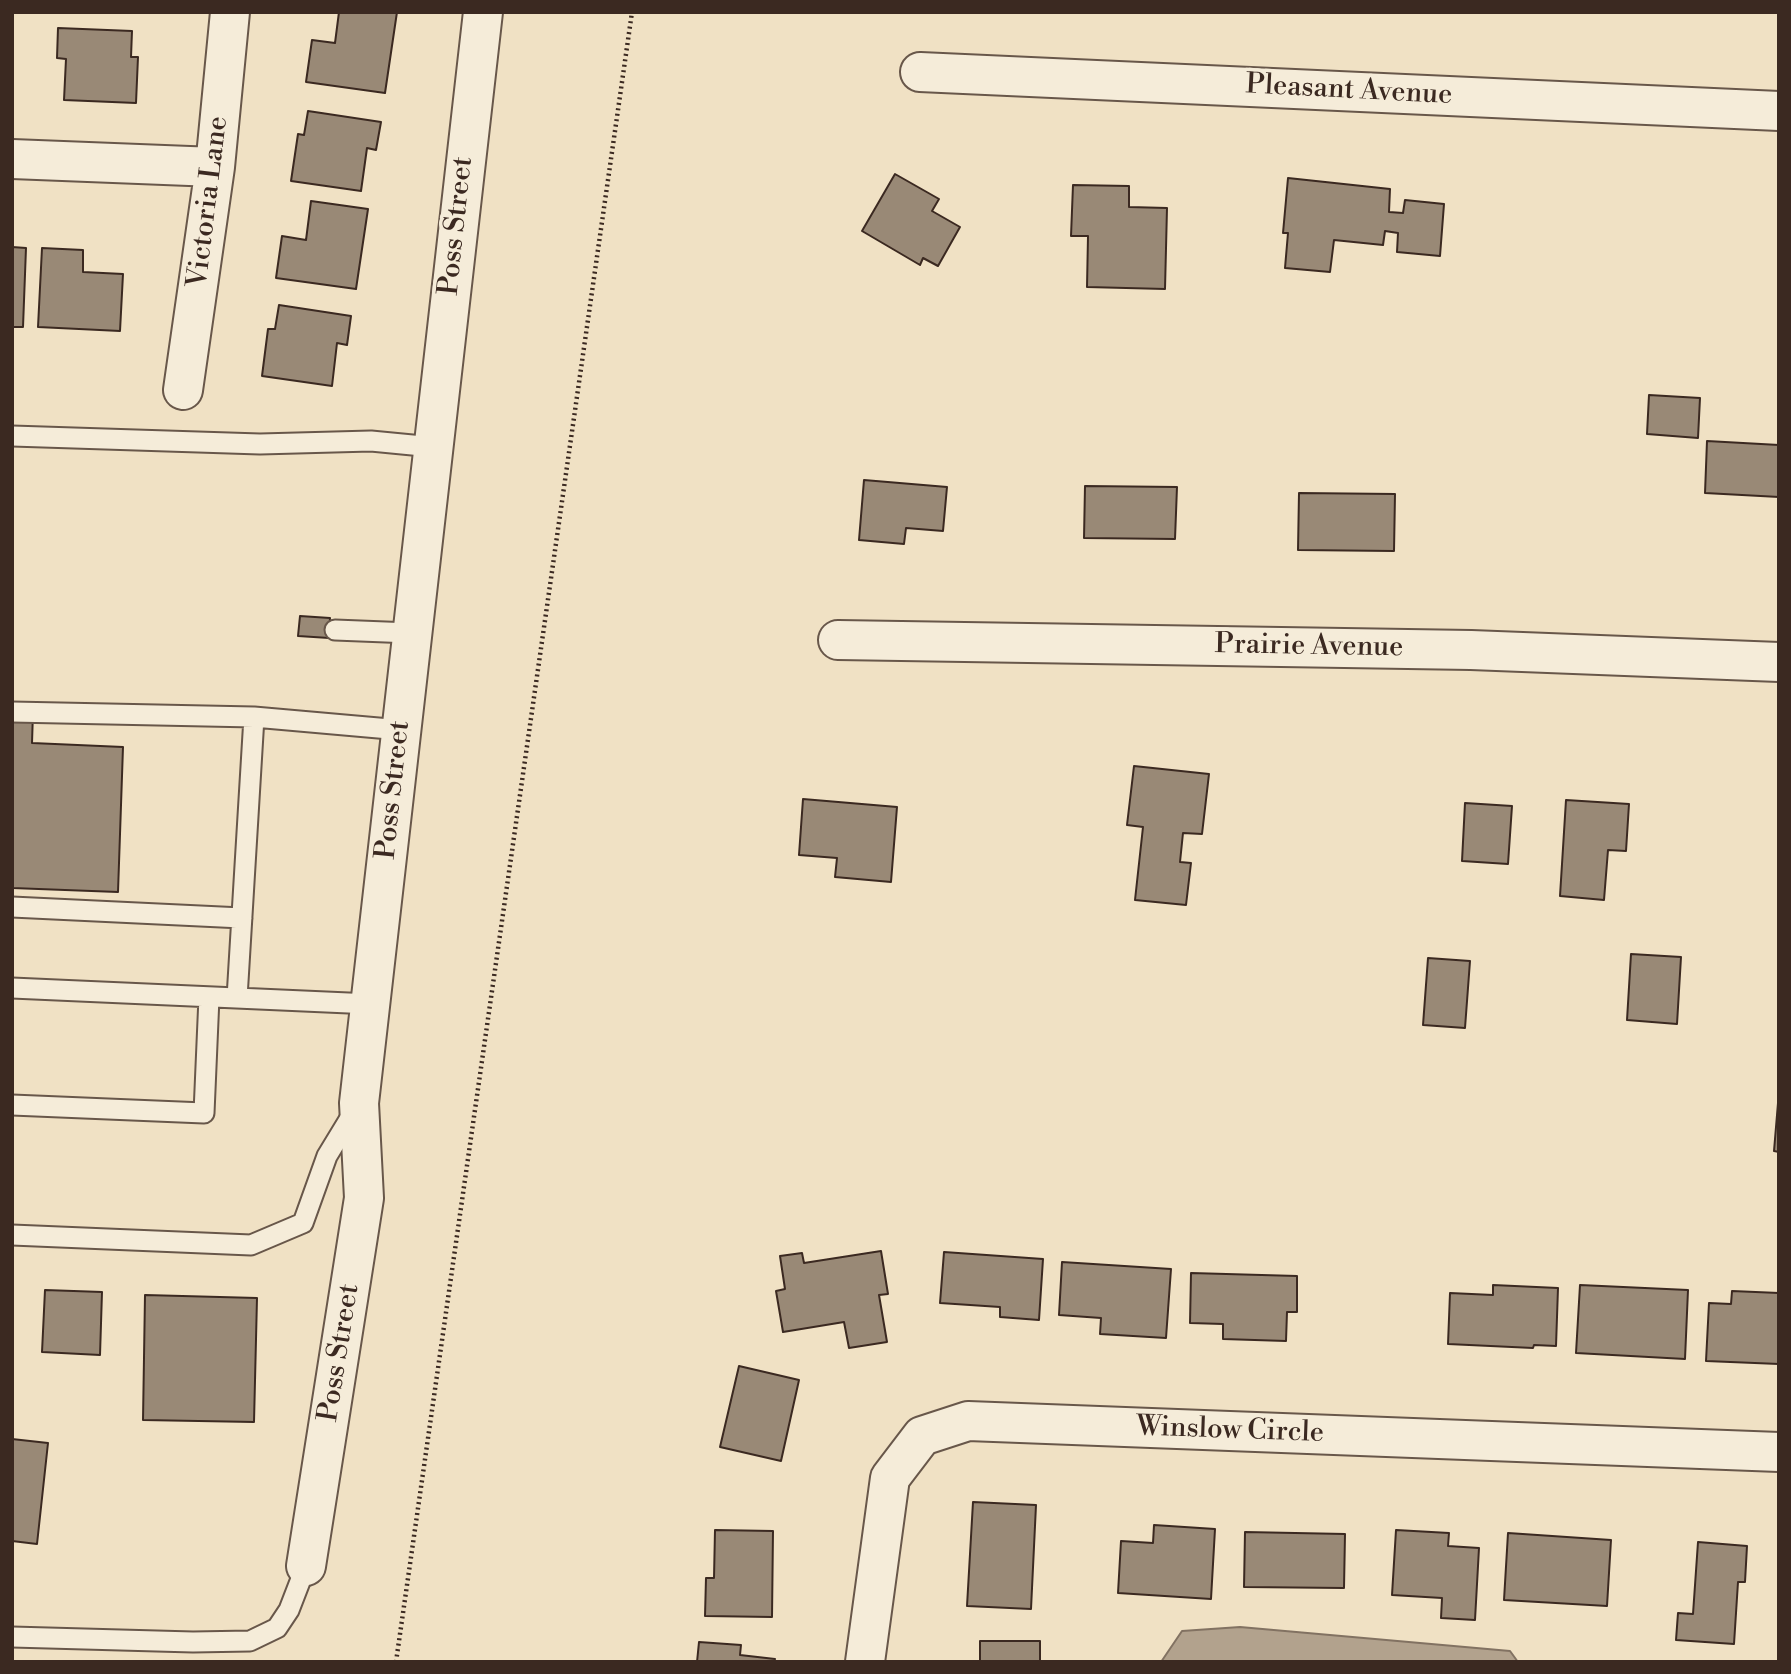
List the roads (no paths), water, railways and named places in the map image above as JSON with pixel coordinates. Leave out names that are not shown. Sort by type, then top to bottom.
[{"type":"street","name":"Victoria Lane","points":[[183,390],[215,167],[230,12]]},
{"type":"street","name":"Poss Street","points":[[306,1566],[364,1198],[359,1103],[483,12]]},
{"type":"street","name":"Pleasant Avenue","points":[[920,72],[1779,111]]},
{"type":"street","points":[[12,159],[215,167]]},
{"type":"street","name":"Prairie Avenue","points":[[838,640],[1471,650],[1779,662]]},
{"type":"street","name":"Winslow Circle","points":[[865,1662],[890,1478],[922,1436],[968,1421],[1779,1452]]},
{"type":"lane","points":[[12,436],[260,444],[371,441],[433,447]]},
{"type":"lane","points":[[335,630],[411,633]]},
{"type":"lane","points":[[12,712],[254,717],[401,730]]},
{"type":"lane","points":[[237,998],[254,717]]},
{"type":"lane","points":[[12,907],[242,918]]},
{"type":"lane","points":[[12,988],[371,1004]]},
{"type":"lane","points":[[12,1105],[204,1113],[209,997]]},
{"type":"lane","points":[[12,1234],[251,1245],[303,1223],[327,1156],[359,1103]]},
{"type":"lane","points":[[12,1637],[250,1641],[277,1628],[289,1610],[306,1566]]}]
